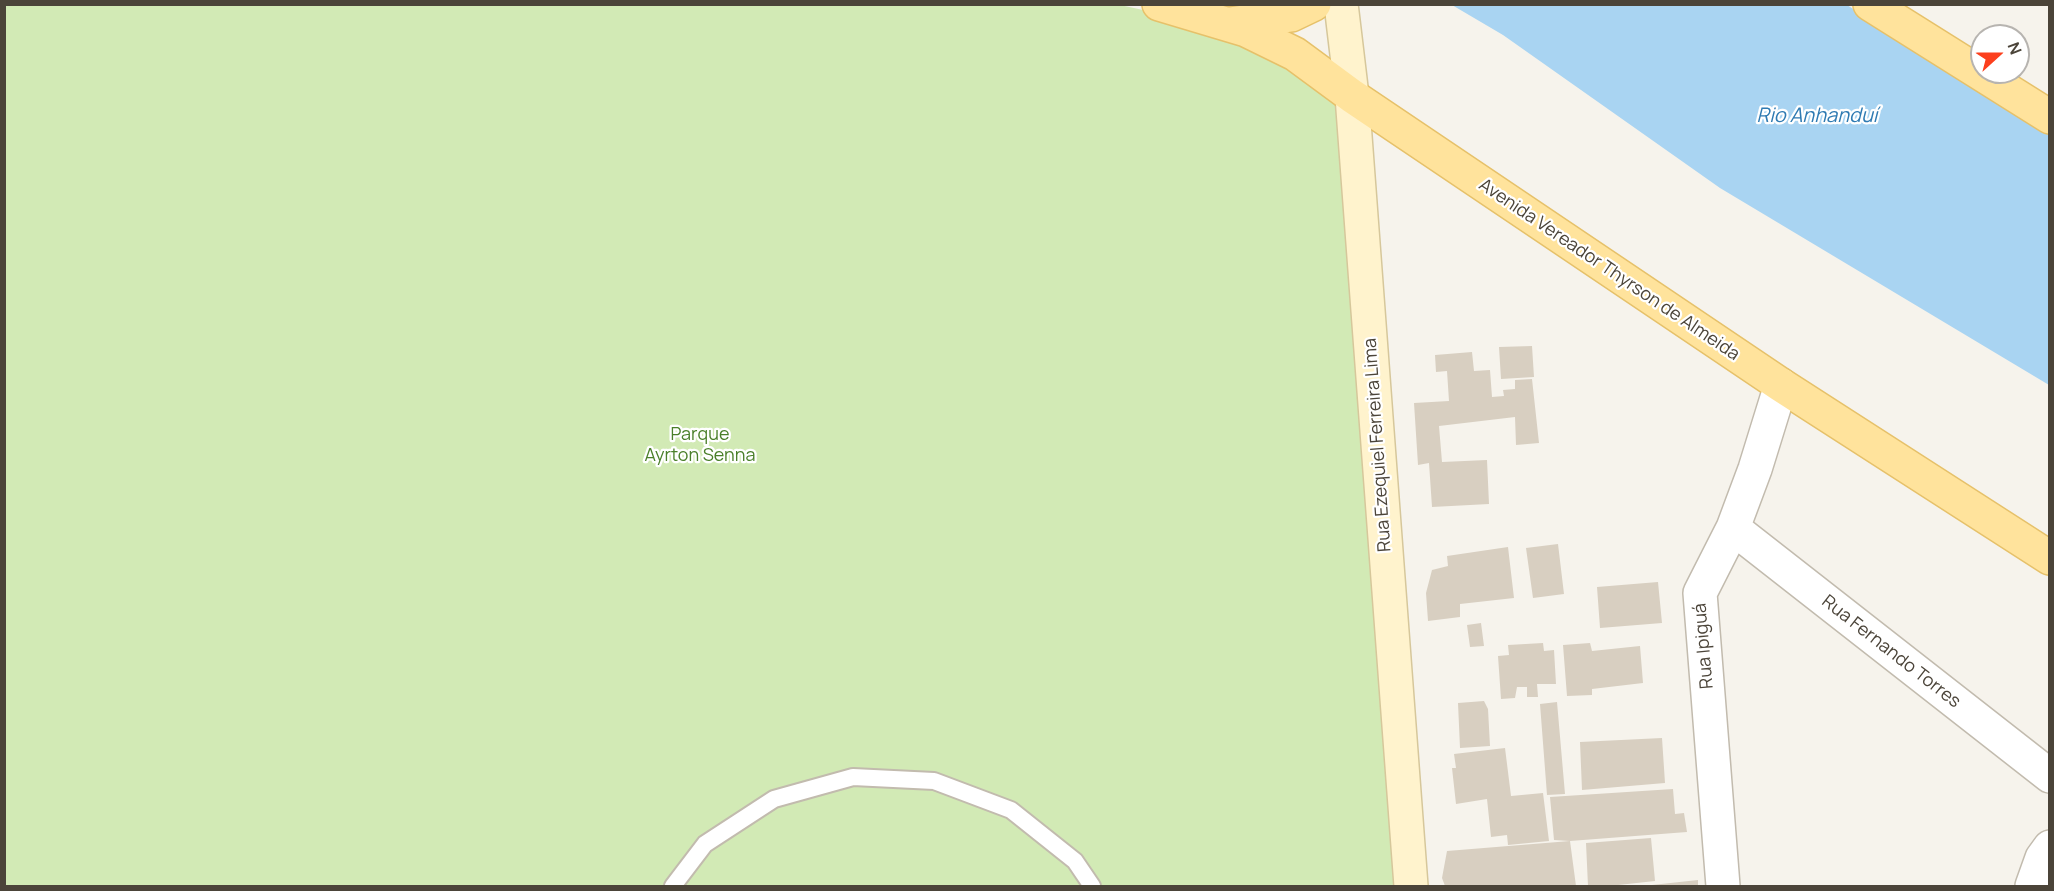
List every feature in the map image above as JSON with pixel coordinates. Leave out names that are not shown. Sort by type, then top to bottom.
[{"type":"main road","name":"Avenida Vereador Thyrson de Almeida","points":[[1159,4],[1246,30],[1295,54],[1352,96],[1781,385],[2049,558]]},
{"type":"main road","points":[[1228,25],[1291,15],[1314,4]]},
{"type":"main road","name":"Rua Ezequiel Ferreira Lima","points":[[1341,4],[1352,96],[1411,886]]},
{"type":"main road","points":[[1870,4],[2049,117]]},
{"type":"street","name":"Rua Ipiguá","points":[[1723,886],[1700,593],[1733,528],[1755,469],[1781,385]]},
{"type":"street","name":"Rua Fernando Torres","points":[[1733,528],[2049,776]]},
{"type":"street","points":[[2032,886],[2042,858],[2049,847]]},
{"type":"lane","points":[[672,886],[705,844],[774,799],[853,777],[934,781],[1011,810],[1075,861],[1092,886]]},
{"type":"green space","name":"Parque Ayrton Senna","points":[[5,5],[1120,5],[1180,18],[1296,69],[1341,106],[1395,886],[5,886]]},
{"type":"water","name":"Rio Anhanduí","points":[[1452,5],[1847,5],[2049,133],[2049,385],[1720,188],[1503,35]]},
{"type":"building","points":[[1532,346],[1534,377],[1501,379],[1499,347]]},
{"type":"building","points":[[1472,352],[1474,371],[1490,370],[1492,397],[1504,396],[1503,390],[1515,389],[1515,380],[1532,379],[1539,443],[1516,445],[1515,417],[1439,426],[1442,462],[1487,460],[1489,504],[1432,507],[1429,463],[1418,465],[1414,403],[1449,401],[1447,371],[1436,372],[1435,355]]},
{"type":"building","points":[[1558,544],[1564,594],[1533,598],[1526,548]]},
{"type":"building","points":[[1508,547],[1514,598],[1460,604],[1460,617],[1428,621],[1426,593],[1432,570],[1448,566],[1447,556]]},
{"type":"building","points":[[1658,582],[1662,623],[1600,628],[1597,587]]},
{"type":"building","points":[[1481,623],[1484,646],[1470,647],[1467,625]]},
{"type":"building","points":[[1543,643],[1544,651],[1554,650],[1556,684],[1537,684],[1538,697],[1527,697],[1527,687],[1517,687],[1515,698],[1501,699],[1498,656],[1509,655],[1508,645]]},
{"type":"building","points":[[1590,643],[1592,651],[1640,646],[1643,683],[1592,689],[1592,695],[1567,696],[1563,645]]},
{"type":"building","points":[[1484,701],[1488,709],[1490,746],[1460,748],[1458,703]]},
{"type":"building","points":[[1557,702],[1565,794],[1547,795],[1540,704]]},
{"type":"building","points":[[1662,738],[1665,783],[1582,790],[1580,742]]},
{"type":"building","points":[[1505,748],[1511,796],[1543,793],[1549,841],[1508,845],[1507,835],[1491,837],[1487,799],[1456,804],[1452,768],[1456,768],[1454,754]]},
{"type":"building","points":[[1673,789],[1675,814],[1684,813],[1687,832],[1570,841],[1554,840],[1550,797]]},
{"type":"building","points":[[1651,838],[1655,881],[1588,886],[1586,843]]},
{"type":"building","points":[[1570,841],[1576,886],[1445,886],[1442,878],[1447,851]]},
{"type":"building","points":[[1698,880],[1698,886],[1652,886],[1652,885]]}]
